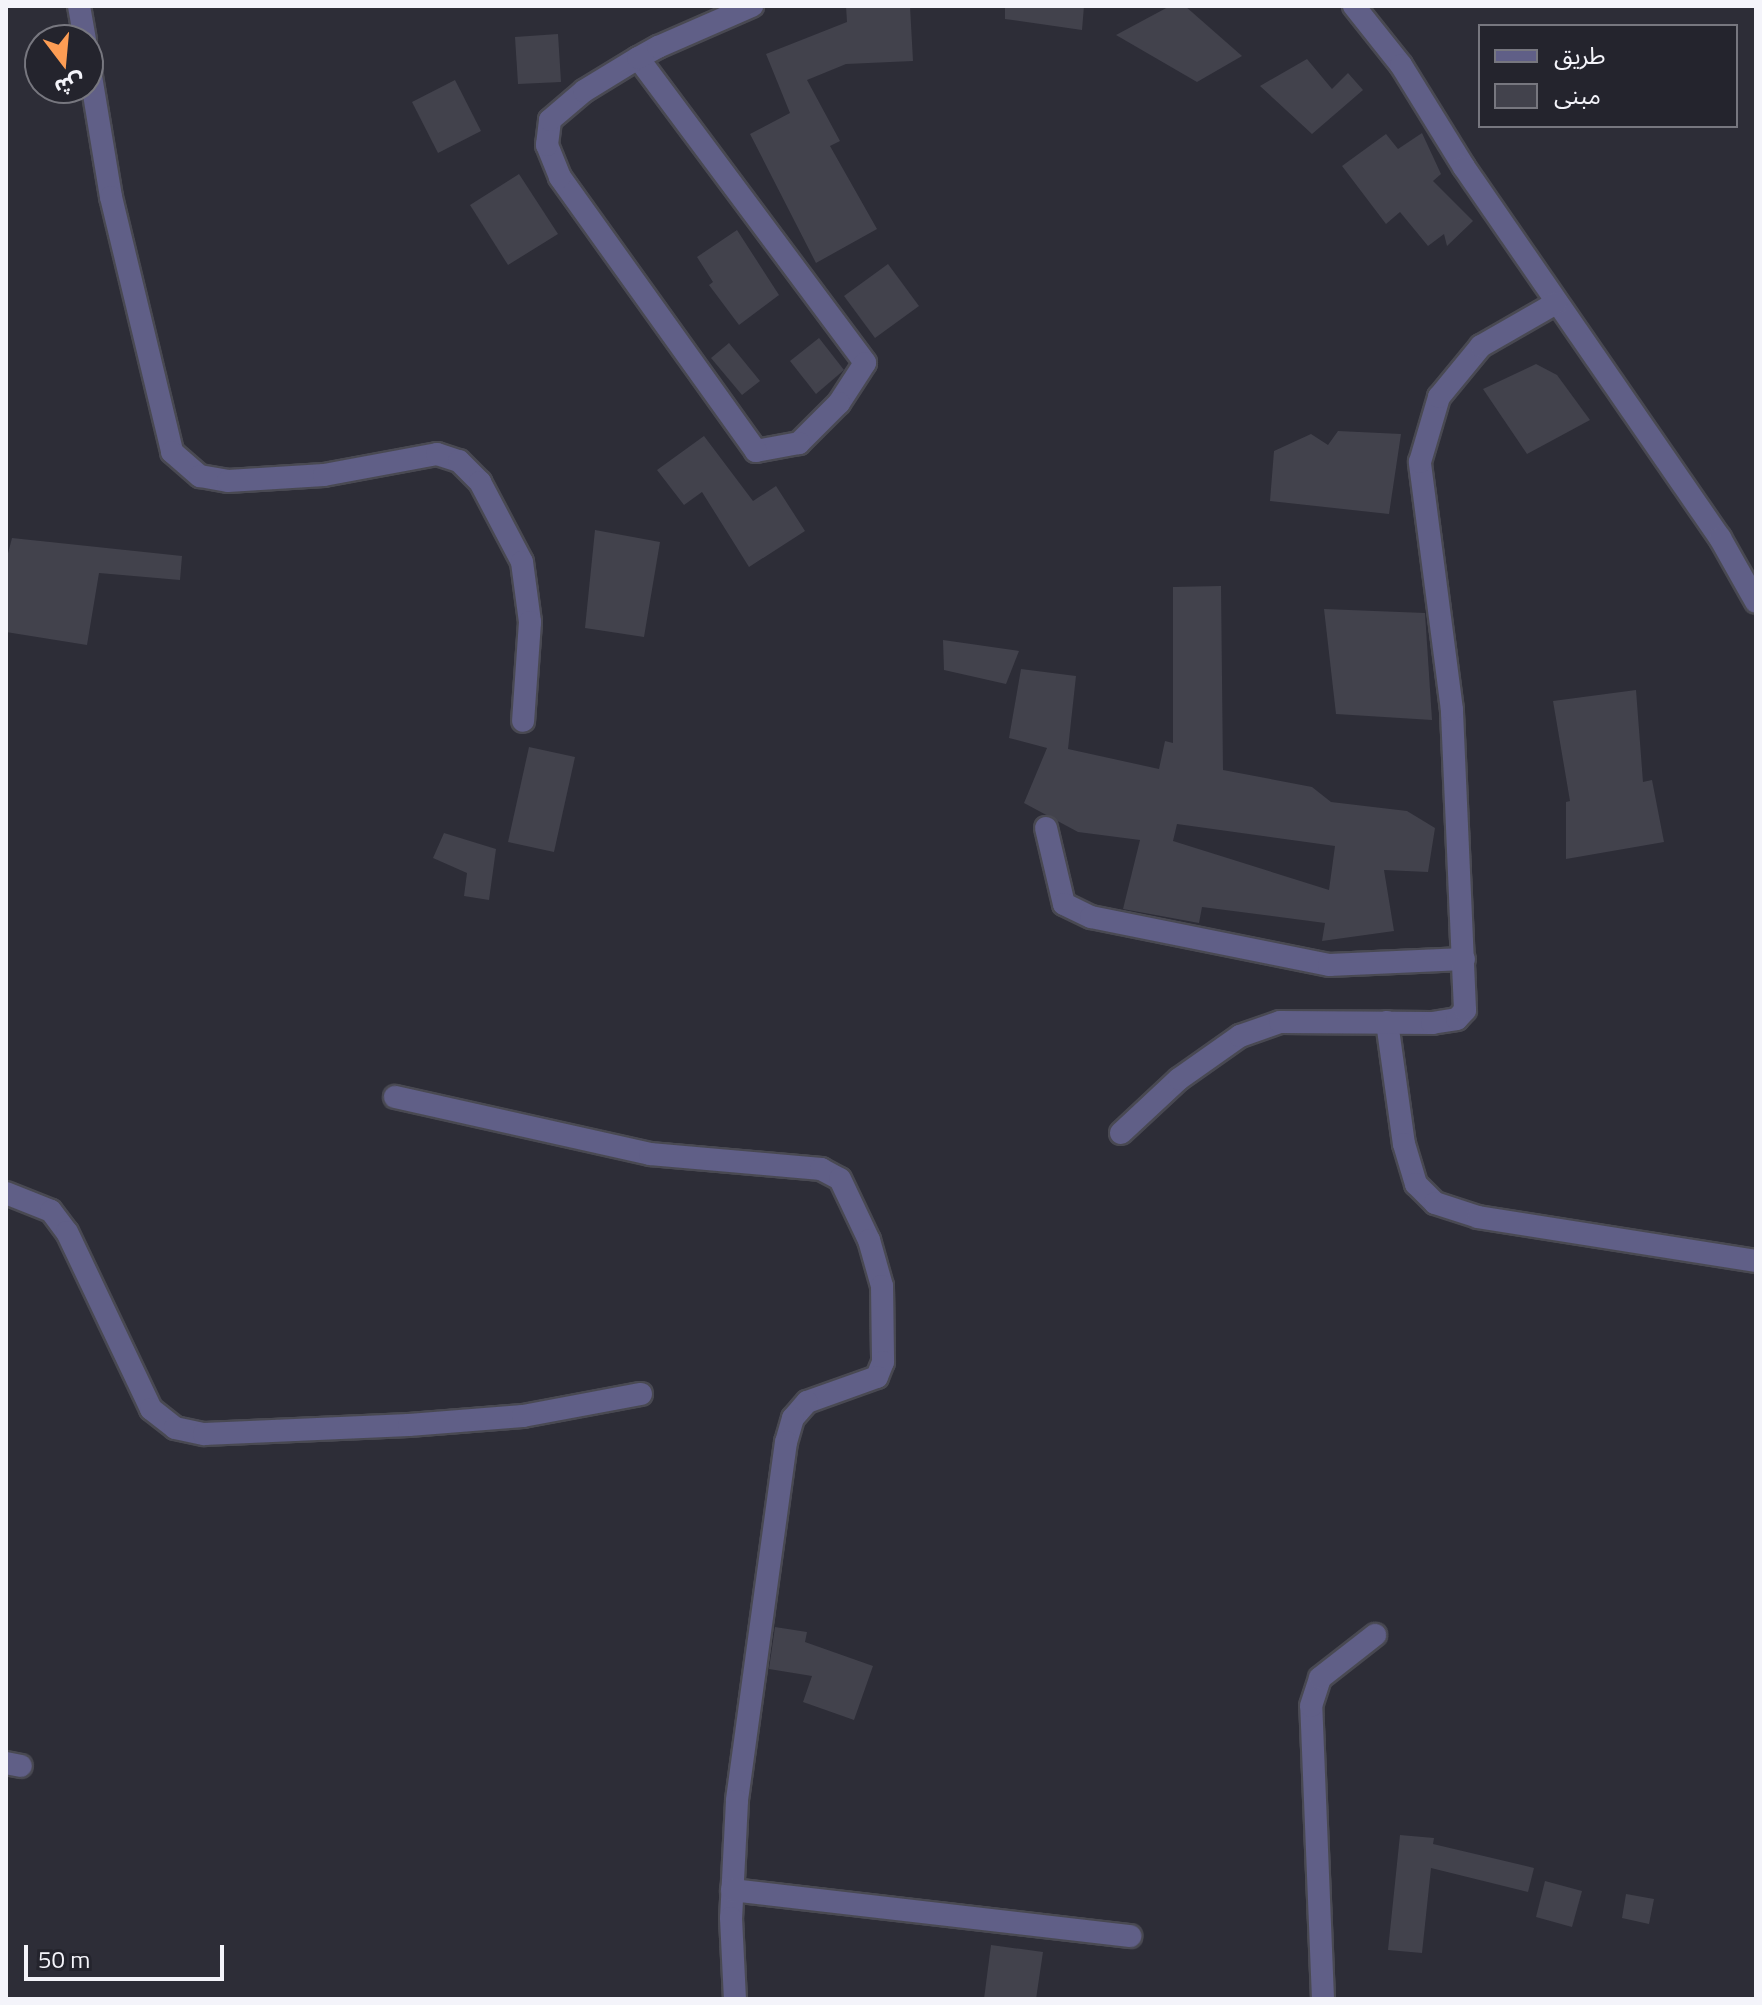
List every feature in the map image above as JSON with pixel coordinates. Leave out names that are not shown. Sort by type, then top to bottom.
[{"type":"street","points":[[638,58],[865,363],[839,403],[799,443],[756,451],[560,177],[547,145],[550,120],[584,91],[638,58],[752,6]]},
{"type":"street","points":[[1354,6],[1401,65],[1556,303],[1720,538],[1756,602]]},
{"type":"street","points":[[96,104],[111,197],[172,452],[200,476],[228,481],[324,475],[437,454],[459,461],[480,482],[522,562],[530,622],[523,721]]},
{"type":"street","points":[[1121,1133],[1179,1079],[1240,1036],[1280,1022],[1457,1019],[1468,995],[1452,710],[1420,462],[1439,397],[1481,346],[1556,303]]},
{"type":"street","points":[[1046,828],[1064,904],[1091,917],[1329,965],[1464,959]]},
{"type":"street","points":[[1387,1022],[1404,1144],[1416,1184],[1435,1203],[1478,1217],[1756,1261]]},
{"type":"street","points":[[395,1097],[650,1154],[821,1169],[840,1179],[853,1200],[882,1286],[883,1362],[877,1377],[807,1402],[793,1418],[786,1442],[737,1801],[732,1890],[735,1999]]},
{"type":"street","points":[[6,1193],[51,1211],[67,1232],[151,1409],[175,1428],[204,1434],[409,1425],[523,1416],[641,1394]]},
{"type":"street","points":[[1323,1999],[1311,1706],[1320,1678],[1375,1635]]},
{"type":"street","points":[[732,1890],[1130,1936]]},
{"type":"building","points":[[846,6],[910,6],[913,61],[846,64],[807,80],[840,141],[830,146],[877,229],[816,263],[750,134],[790,113],[766,54],[847,22]]},
{"type":"building","points":[[1005,6],[1084,6],[1082,30],[1005,19]]},
{"type":"building","points":[[1170,6],[1185,6],[1242,56],[1197,82],[1116,35]]},
{"type":"building","points":[[558,34],[561,82],[518,84],[515,37]]},
{"type":"building","points":[[1307,59],[1332,89],[1348,73],[1363,90],[1312,134],[1260,86]]},
{"type":"building","points":[[455,80],[481,131],[438,153],[412,102]]},
{"type":"building","points":[[1422,133],[1441,174],[1433,181],[1473,221],[1447,246],[1444,234],[1428,246],[1400,212],[1386,224],[1342,166],[1386,134],[1398,149]]},
{"type":"building","points":[[519,174],[558,234],[508,265],[470,205]]},
{"type":"building","points":[[737,230],[779,295],[739,325],[709,285],[713,282],[697,257]]},
{"type":"building","points":[[888,264],[919,306],[875,338],[844,296]]},
{"type":"building","points":[[819,338],[844,370],[816,394],[790,361]]},
{"type":"building","points":[[729,343],[760,381],[742,395],[711,358]]},
{"type":"building","points":[[1536,364],[1557,375],[1590,420],[1527,454],[1483,389]]},
{"type":"building","points":[[1338,431],[1401,434],[1389,514],[1270,501],[1274,451],[1311,434],[1328,445]]},
{"type":"building","points":[[704,436],[753,501],[776,486],[805,531],[749,567],[702,492],[684,505],[657,470]]},
{"type":"building","points":[[595,530],[660,542],[644,637],[585,628]]},
{"type":"building","points":[[12,538],[182,556],[180,580],[99,573],[87,645],[6,632],[6,561]]},
{"type":"building","points":[[1221,586],[1223,770],[1312,787],[1331,802],[1407,811],[1435,828],[1428,872],[1384,870],[1394,931],[1322,941],[1325,923],[1202,907],[1199,923],[1123,909],[1140,840],[1078,832],[1024,803],[1047,748],[1009,738],[1021,669],[1076,676],[1068,749],[1159,769],[1165,741],[1173,743],[1173,587]],"holes":[[[1177,824],[1335,846],[1329,890],[1173,841]]]},
{"type":"building","points":[[1324,609],[1425,613],[1432,720],[1336,714]]},
{"type":"building","points":[[943,640],[1019,651],[1006,684],[944,670]]},
{"type":"building","points":[[1636,690],[1643,782],[1652,780],[1664,842],[1566,859],[1566,802],[1570,801],[1553,701]]},
{"type":"building","points":[[529,747],[575,757],[554,852],[508,842]]},
{"type":"building","points":[[444,833],[496,849],[489,900],[464,896],[467,873],[433,858]]},
{"type":"building","points":[[775,1627],[807,1632],[805,1642],[873,1666],[854,1720],[803,1702],[812,1676],[769,1669]]},
{"type":"building","points":[[1400,1835],[1434,1838],[1433,1844],[1534,1868],[1528,1892],[1431,1868],[1422,1953],[1388,1950]]},
{"type":"building","points":[[1545,1881],[1582,1891],[1572,1927],[1536,1917]]},
{"type":"building","points":[[1626,1894],[1654,1899],[1649,1924],[1622,1918]]},
{"type":"building","points":[[991,1945],[1043,1952],[1036,1999],[984,1999]]}]
